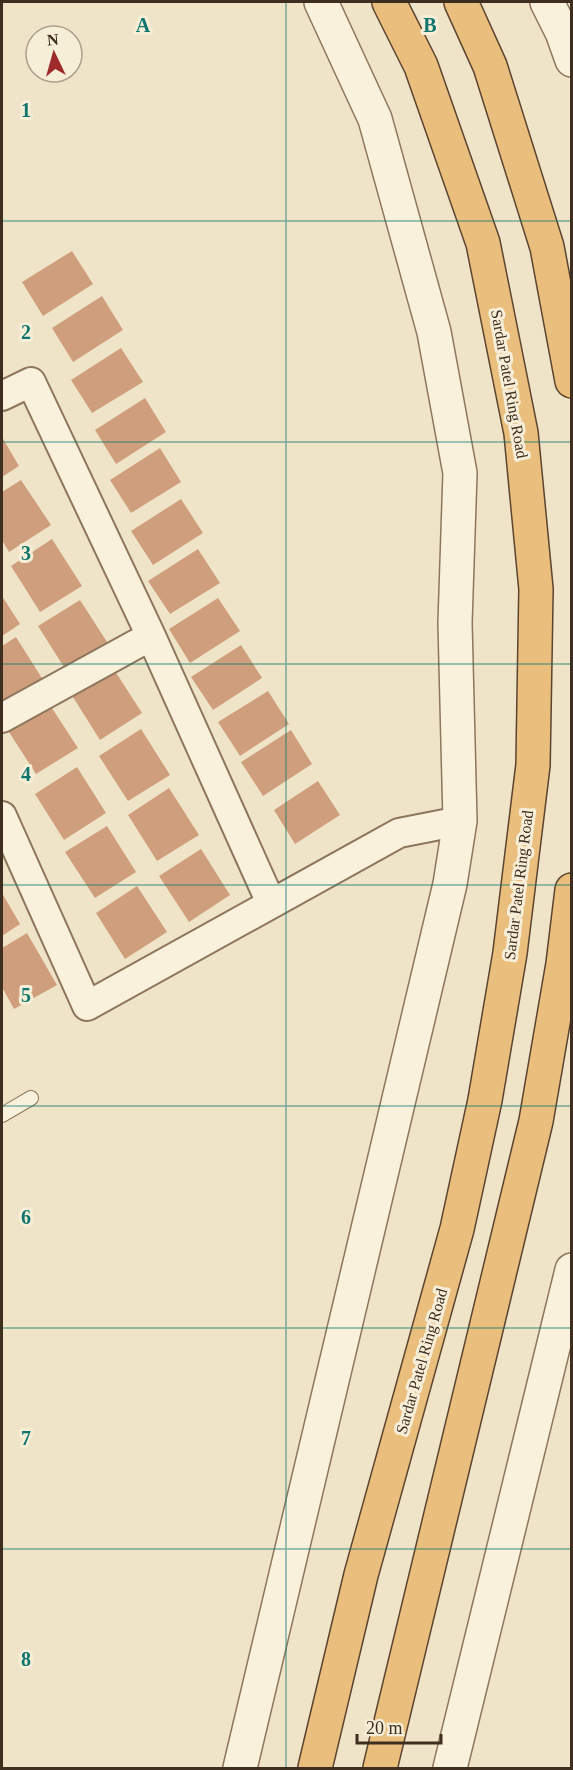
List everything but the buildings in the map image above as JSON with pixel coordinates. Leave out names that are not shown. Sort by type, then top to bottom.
[{"type":"highway","name":"Sardar Patel Ring Road","points":[[315,1768],[361,1575],[457,1229],[485,1100],[508,964],[533,765],[536,589],[521,433],[483,243],[421,66],[389,2]]},
{"type":"highway","points":[[461,2],[490,66],[547,246],[572,381]]},
{"type":"highway","points":[[380,1768],[536,1121],[563,964],[572,890]]},
{"type":"street","points":[[240,1768],[450,884],[460,821],[455,623],[460,473],[434,332],[375,119],[321,2]]},
{"type":"street","points":[[547,2],[562,32],[572,60]]},
{"type":"street","points":[[2,396],[31,382],[151,636],[271,903]]},
{"type":"street","points":[[2,718],[151,636]]},
{"type":"street","points":[[2,816],[87,1006],[399,833],[460,821]]},
{"type":"street","points":[[450,1768],[572,1270]]},
{"type":"lane","points":[[2,1115],[31,1098]]}]
